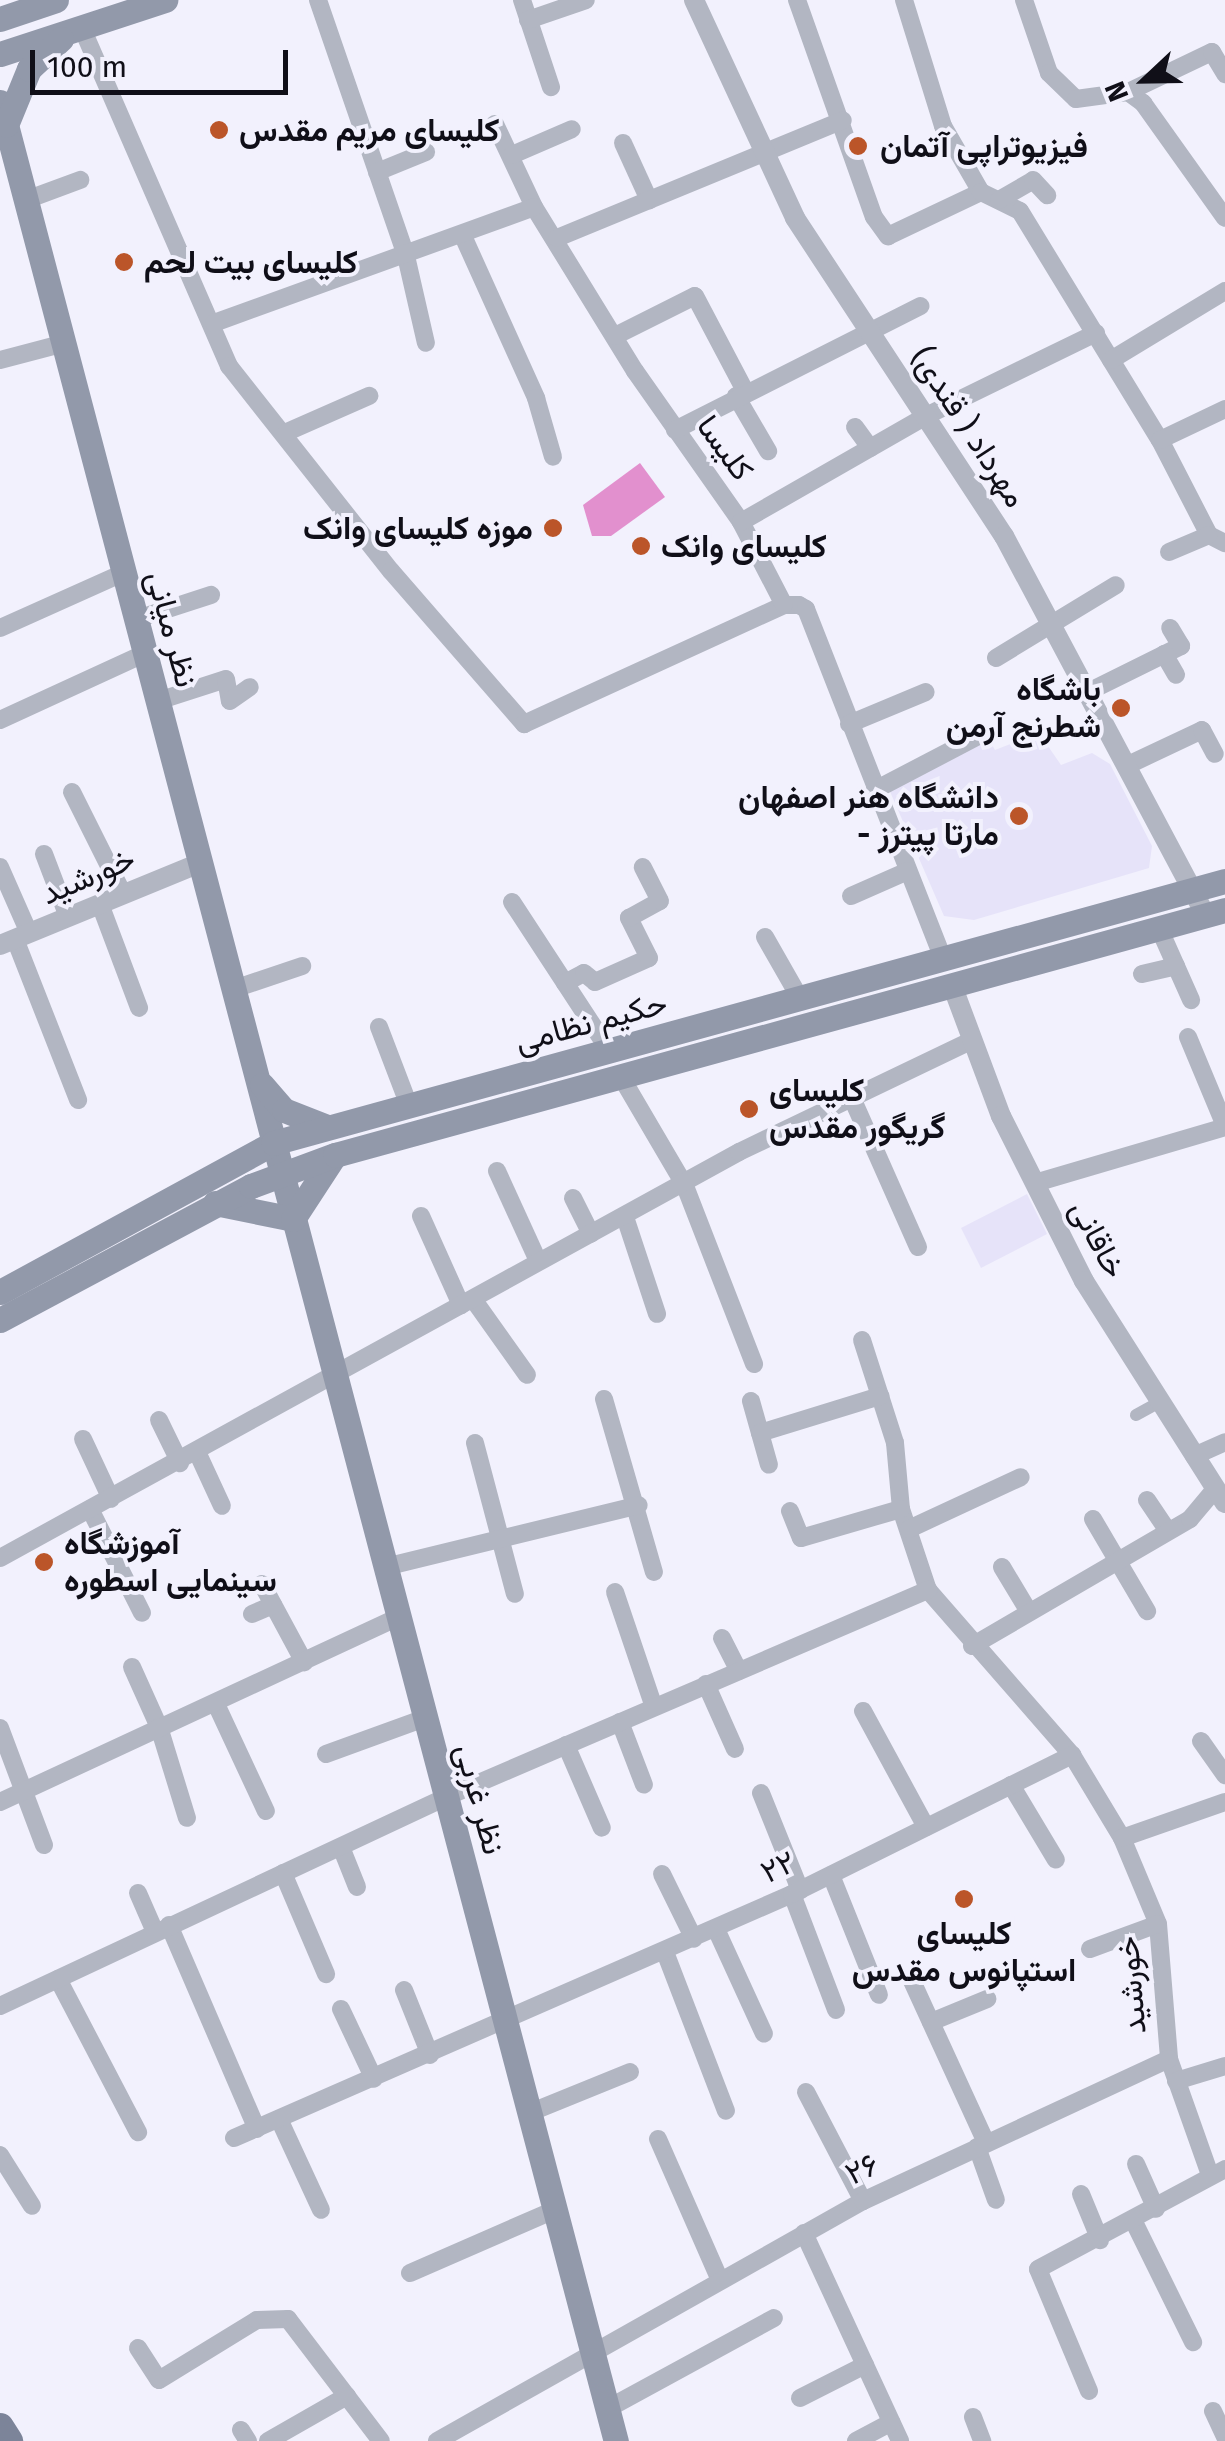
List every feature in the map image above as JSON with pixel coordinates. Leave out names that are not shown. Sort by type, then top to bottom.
[{"type":"main road","points":[[0,18],[56,0]]},
{"type":"main road","points":[[0,54],[166,0]]},
{"type":"main road","points":[[2,118],[29,69],[76,30]]},
{"type":"main road","name":"نظر میانی","points":[[2,118],[281,1174]]},
{"type":"main road","name":"حکیم نظامی","points":[[0,1320],[216,1204],[335,1154],[620,1075],[948,974],[1225,882]]},
{"type":"main road","name":"حکیم نظامی","points":[[0,1292],[272,1143],[408,1103],[801,1000],[948,974],[1215,913]]},
{"type":"main road","points":[[256,1077],[284,1110],[327,1127]]},
{"type":"main road","points":[[216,1204],[293,1219],[335,1154]]},
{"type":"main road","name":"نظر غربی","points":[[281,1174],[616,2441]]},
{"type":"street","points":[[318,0],[406,256],[426,343]]},
{"type":"street","points":[[522,0],[551,87]]},
{"type":"street","points":[[528,20],[586,0]]},
{"type":"street","name":"مهرداد ( قندی)","points":[[694,0],[794,218],[928,415],[1051,623],[1192,890],[1215,913]]},
{"type":"street","points":[[796,0],[843,120],[874,217],[888,236],[906,233],[1033,180],[1047,195]]},
{"type":"street","points":[[904,0],[943,126],[990,196],[1020,211],[1217,539],[1169,552]]},
{"type":"street","points":[[1024,0],[1062,90],[1076,99],[1128,92],[1212,52],[1225,74]]},
{"type":"street","points":[[76,30],[214,323],[229,366],[288,432],[391,571],[524,724],[784,605]]},
{"type":"street","points":[[1128,92],[1143,104],[1225,218]]},
{"type":"street","points":[[557,238],[843,120]]},
{"type":"street","name":"کلیسا","points":[[495,124],[534,207],[675,430],[742,522],[784,605],[806,609],[948,974]]},
{"type":"street","points":[[512,154],[572,129]]},
{"type":"street","points":[[623,143],[649,200]]},
{"type":"street","points":[[377,172],[426,152]]},
{"type":"street","points":[[26,200],[80,180]]},
{"type":"street","points":[[214,323],[534,207]]},
{"type":"street","points":[[462,236],[536,398],[553,457]]},
{"type":"street","points":[[1112,360],[1225,291]]},
{"type":"street","points":[[614,336],[695,296],[768,451]]},
{"type":"street","points":[[675,430],[920,306]]},
{"type":"street","points":[[742,522],[928,415],[1096,333]]},
{"type":"street","points":[[0,360],[64,343]]},
{"type":"street","points":[[288,432],[368,396]]},
{"type":"street","points":[[1160,440],[1225,409]]},
{"type":"street","points":[[855,428],[870,448]]},
{"type":"street","points":[[0,628],[123,573]]},
{"type":"street","points":[[996,658],[1116,585]]},
{"type":"street","points":[[136,619],[211,595]]},
{"type":"street","points":[[1088,692],[1181,646],[1170,628]]},
{"type":"street","points":[[0,720],[146,653]]},
{"type":"street","points":[[1164,654],[1176,676]]},
{"type":"street","points":[[158,702],[226,679],[230,701],[250,687]]},
{"type":"street","points":[[849,724],[926,692]]},
{"type":"street","points":[[1126,766],[1202,730],[1216,754]]},
{"type":"street","points":[[875,790],[980,735]]},
{"type":"street","points":[[72,792],[123,894]]},
{"type":"street","points":[[44,854],[68,917]]},
{"type":"street","name":"خورشید","points":[[15,939],[200,863]]},
{"type":"street","points":[[0,867],[15,939],[78,1100]]},
{"type":"street","points":[[564,983],[584,972],[595,982],[650,958],[629,918],[660,901],[643,867]]},
{"type":"street","points":[[851,896],[908,871]]},
{"type":"street","points":[[512,902],[609,1050]]},
{"type":"street","points":[[100,904],[139,1008]]},
{"type":"street","points":[[1160,928],[1190,1000]]},
{"type":"street","points":[[765,937],[801,1000]]},
{"type":"street","points":[[234,989],[302,966]]},
{"type":"street","points":[[1142,974],[1176,966]]},
{"type":"street","name":"خاقانی","points":[[948,974],[972,1041],[1035,1182],[1158,1403],[1220,1496]]},
{"type":"street","points":[[379,1026],[408,1103]]},
{"type":"street","points":[[1035,1182],[1225,1127],[1188,1038]]},
{"type":"street","points":[[0,1558],[198,1454],[334,1372],[685,1186],[738,1152],[972,1041]]},
{"type":"street","points":[[620,1075],[685,1186],[754,1364]]},
{"type":"street","points":[[852,1098],[918,1247]]},
{"type":"street","points":[[497,1171],[538,1261]]},
{"type":"street","points":[[573,1198],[591,1234]]},
{"type":"street","points":[[421,1216],[467,1302],[527,1375]]},
{"type":"street","points":[[625,1216],[658,1314]]},
{"type":"street","points":[[0,2006],[446,1797],[928,1590],[902,1509],[895,1443],[862,1340]]},
{"type":"street","points":[[760,1433],[880,1396]]},
{"type":"street","points":[[604,1399],[639,1505],[654,1572]]},
{"type":"street","points":[[751,1401],[769,1465]]},
{"type":"street","points":[[1136,1414],[1158,1403]]},
{"type":"street","points":[[158,1420],[180,1463]]},
{"type":"street","points":[[83,1439],[110,1499]]},
{"type":"street","points":[[1194,1456],[1225,1442]]},
{"type":"street","points":[[475,1443],[515,1594]]},
{"type":"street","points":[[198,1454],[222,1506]]},
{"type":"street","points":[[909,1529],[1021,1477]]},
{"type":"street","points":[[972,1646],[1120,1562],[1220,1496]]},
{"type":"street","points":[[1147,1500],[1168,1532]]},
{"type":"street","points":[[385,1567],[639,1505]]},
{"type":"street","points":[[790,1511],[801,1538],[902,1509]]},
{"type":"street","points":[[90,1510],[142,1613]]},
{"type":"street","points":[[1093,1519],[1148,1611]]},
{"type":"street","points":[[1002,1567],[1029,1612]]},
{"type":"street","points":[[262,1584],[304,1662]]},
{"type":"street","name":"خورشید","points":[[928,1590],[972,1646],[1072,1754],[1124,1843],[1158,1924],[1168,2059],[1218,2172]]},
{"type":"street","points":[[615,1592],[654,1707]]},
{"type":"street","points":[[252,1614],[273,1605]]},
{"type":"street","points":[[0,1802],[398,1617]]},
{"type":"street","points":[[722,1638],[739,1670]]},
{"type":"street","points":[[132,1667],[160,1728],[187,1818]]},
{"type":"street","points":[[706,1684],[735,1750]]},
{"type":"street","points":[[216,1704],[266,1811]]},
{"type":"street","points":[[864,1711],[926,1828]]},
{"type":"street","points":[[326,1754],[425,1718]]},
{"type":"street","points":[[620,1722],[644,1784]]},
{"type":"street","points":[[0,1728],[44,1845]]},
{"type":"street","points":[[1201,1742],[1225,1775]]},
{"type":"street","points":[[566,1745],[602,1828]]},
{"type":"street","name":"۲۲","points":[[234,2138],[716,1929],[1072,1754]]},
{"type":"street","points":[[1011,1785],[1056,1860]]},
{"type":"street","points":[[761,1793],[836,2010]]},
{"type":"street","points":[[1124,1843],[1225,1802]]},
{"type":"street","points":[[341,1847],[357,1888]]},
{"type":"street","points":[[283,1873],[326,1974]]},
{"type":"street","points":[[662,1874],[694,1939]]},
{"type":"street","points":[[831,1875],[879,1995]]},
{"type":"street","points":[[138,1892],[162,1929],[256,2128]]},
{"type":"street","points":[[1090,1948],[1158,1924]]},
{"type":"street","points":[[716,1929],[764,2034]]},
{"type":"street","points":[[664,1952],[726,2110]]},
{"type":"street","points":[[58,1979],[138,2132]]},
{"type":"street","points":[[912,1982],[981,2145],[996,2200]]},
{"type":"street","points":[[404,1990],[430,2055]]},
{"type":"street","points":[[931,2022],[987,1999]]},
{"type":"street","points":[[341,2009],[374,2078]]},
{"type":"street","name":"۲۶","points":[[437,2441],[471,2433],[720,2280],[863,2201],[1168,2059]]},
{"type":"street","points":[[1176,2081],[1225,2066]]},
{"type":"street","points":[[529,2113],[630,2072]]},
{"type":"street","points":[[806,2092],[863,2201]]},
{"type":"street","points":[[279,2119],[321,2210]]},
{"type":"street","points":[[658,2139],[720,2280]]},
{"type":"street","points":[[0,2156],[32,2206]]},
{"type":"street","points":[[1136,2164],[1156,2208]]},
{"type":"street","points":[[1089,2391],[1038,2270],[1134,2222],[1218,2172]]},
{"type":"street","points":[[1081,2194],[1100,2240]]},
{"type":"street","points":[[410,2273],[554,2210]]},
{"type":"street","points":[[1134,2222],[1193,2342]]},
{"type":"street","points":[[804,2234],[900,2441]]},
{"type":"street","points":[[607,2409],[774,2318]]},
{"type":"street","points":[[138,2348],[159,2380],[257,2320],[288,2319],[381,2441]]},
{"type":"street","points":[[800,2398],[865,2365]]},
{"type":"street","points":[[268,2441],[346,2396]]},
{"type":"street","points":[[1212,2410],[1225,2437]]},
{"type":"street","points":[[973,2417],[982,2441]]},
{"type":"street","points":[[856,2441],[891,2422]]},
{"type":"shaded area","points":[[640,463],[665,497],[611,536],[592,536],[583,505]]},
{"type":"shaded area","name":"دانشگاه هنر اصفهان - مارتا پیترز","points":[[1039,733],[1061,765],[1092,753],[1110,764],[1152,846],[1149,868],[974,920],[944,916],[888,787],[987,736],[995,750]]},
{"type":"shaded area","points":[[1027,1194],[1047,1234],[981,1268],[961,1228]]},
{"type":"place","name":"کلیسای مریم مقدس","points":[[219,130]]},
{"type":"place","name":"فیزیوتراپی آتمان","points":[[858,146]]},
{"type":"place","name":"کلیسای بیت لحم","points":[[124,262]]},
{"type":"place","name":"موزه کلیسای وانک","points":[[553,528]]},
{"type":"place","name":"کلیسای وانک","points":[[641,546]]},
{"type":"place","name":"باشگاه شطرنج آرمن","points":[[1121,708]]},
{"type":"place","name":"دانشگاه هنر اصفهان - مارتا پیترز","points":[[1019,816]]},
{"type":"place","name":"کلیسای گریگور مقدس","points":[[749,1109]]},
{"type":"place","name":"آموزشگاه سینمایی اسطوره","points":[[44,1562]]},
{"type":"place","name":"کلیسای استپانوس مقدس","points":[[964,1899]]}]
